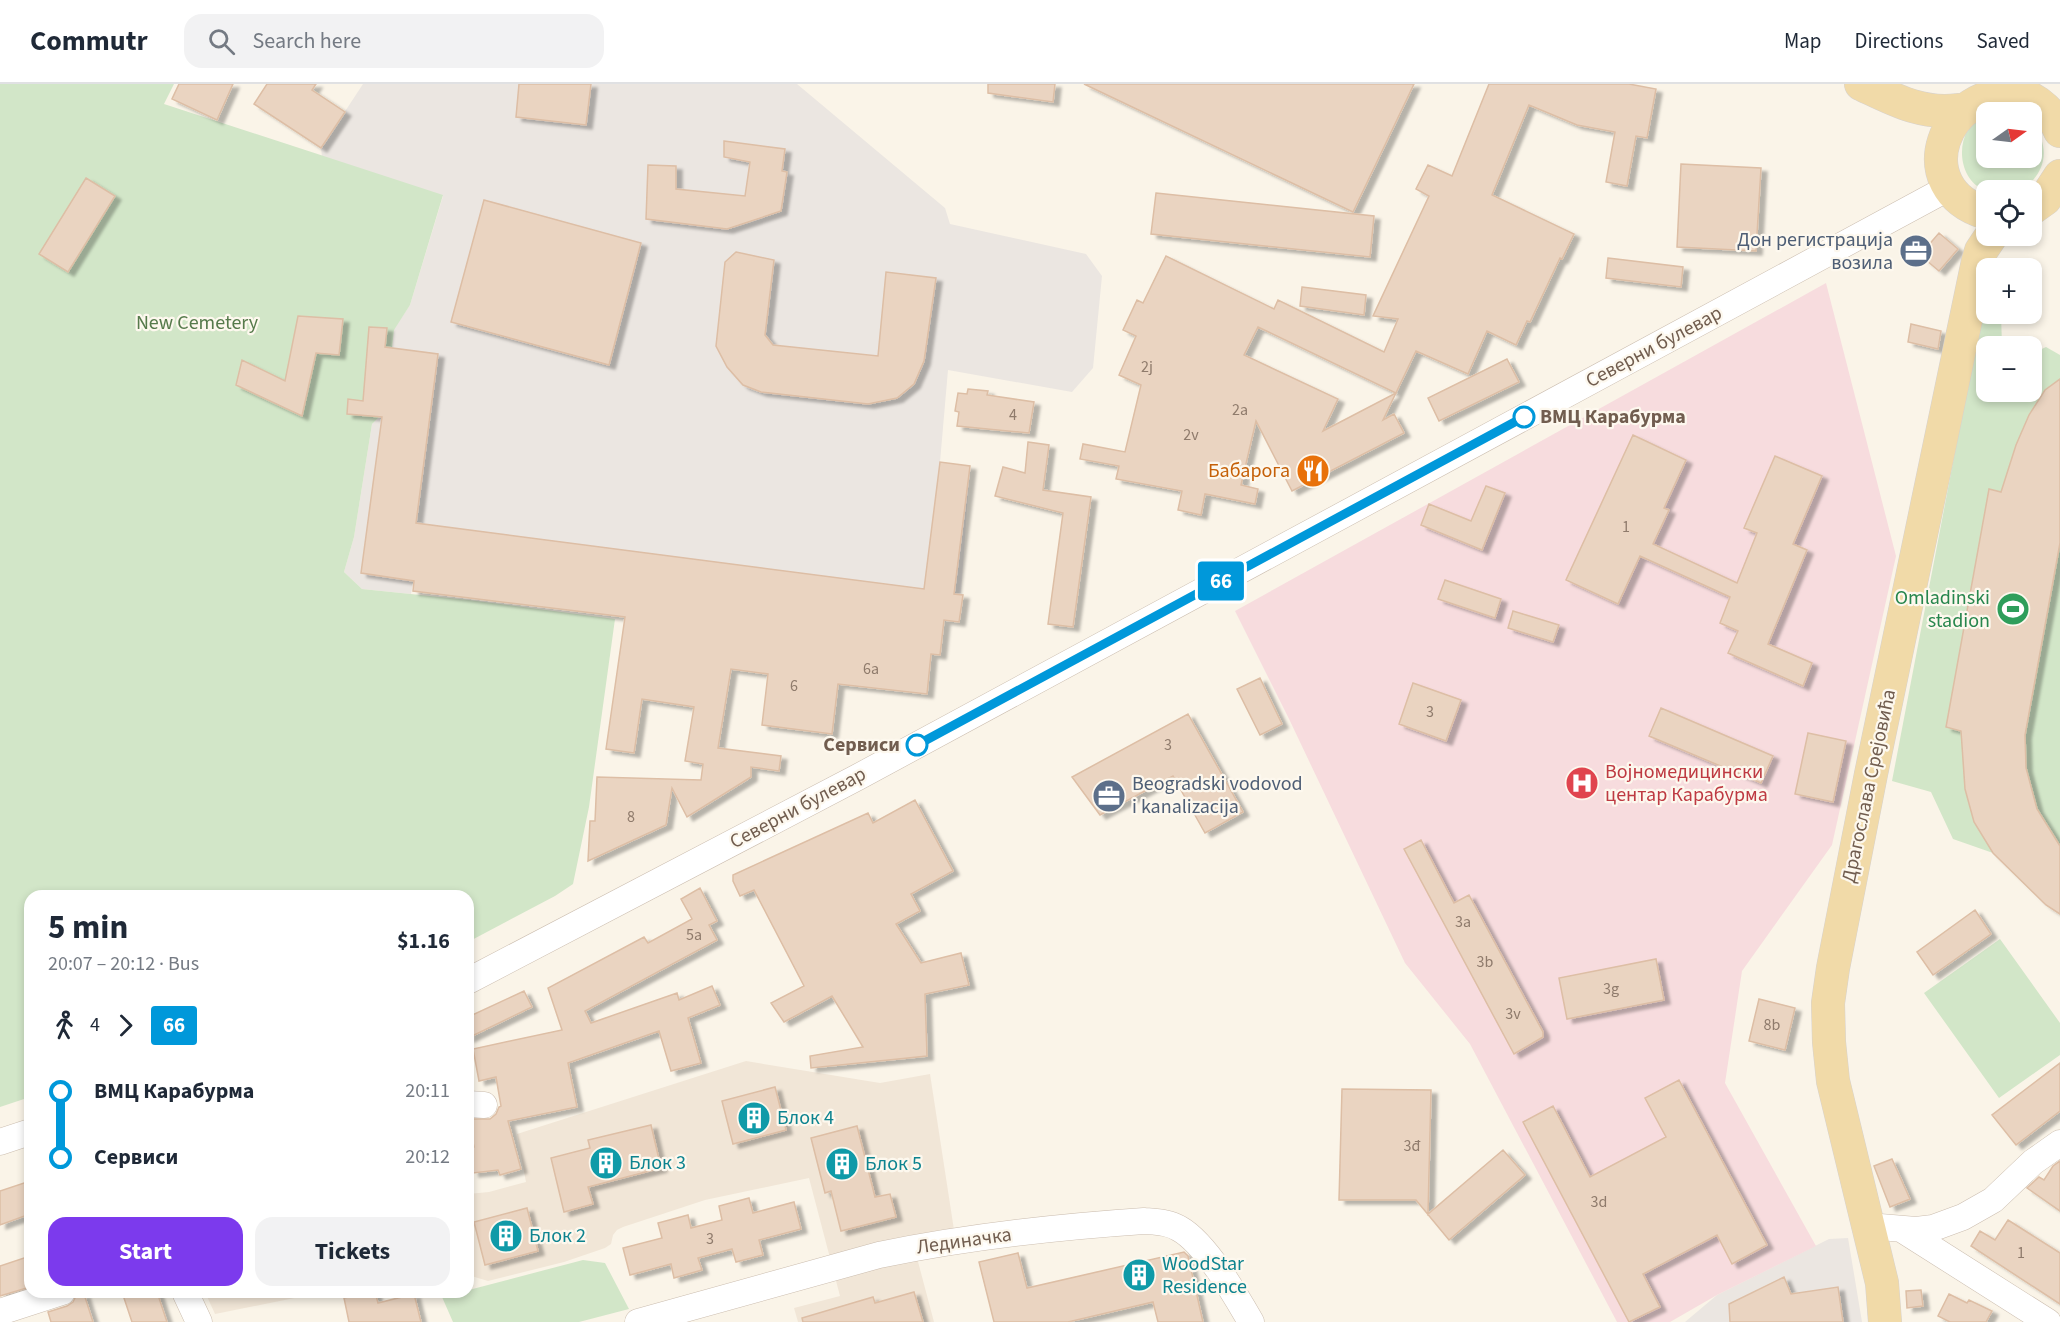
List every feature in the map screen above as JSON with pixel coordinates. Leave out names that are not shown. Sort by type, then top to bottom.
[{"type":"main road","points":[[1861,84],[1909,107],[1935,111],[1968,98],[2007,91],[2026,96],[2044,107]]},
{"type":"main road","points":[[1940,148],[1948,123],[1968,98]]},
{"type":"main road","points":[[1909,107],[1930,130],[1940,148]]},
{"type":"main road","name":"Драгослава Срејовића","points":[[1940,148],[1941,162],[1968,202],[1976,223]]},
{"type":"main road","points":[[2042,201],[2060,176]]},
{"type":"main road","points":[[2042,208],[2060,206]]},
{"type":"main road","name":"Драгослава Срејовића","points":[[1886,1322],[1882,1283],[1833,1081],[1828,1003],[1871,774],[1985,246]]},
{"type":"street","name":"Северни булевар","points":[[474,978],[1968,202]]},
{"type":"street","points":[[0,1142],[24,1134]]},
{"type":"street","points":[[1868,1226],[1903,1230],[1933,1228],[1963,1217],[1993,1200],[2033,1162],[2060,1143]]},
{"type":"street","name":"Лединачка","points":[[638,1322],[879,1255],[919,1247],[1031,1231],[1144,1221],[1164,1222],[1181,1229],[1196,1241],[1235,1295],[1251,1322]]},
{"type":"street","points":[[1903,1230],[2048,1322]]},
{"type":"street","points":[[0,1312],[43,1298]]},
{"type":"street","points":[[188,1298],[199,1322]]},
{"type":"shaded area","points":[[363,84],[797,84],[945,208],[950,224],[1086,254],[1102,276],[1093,368],[1072,392],[948,370],[940,462],[970,466],[959,622],[417,562],[411,594],[362,589],[344,572],[354,537],[372,424],[385,411],[394,329],[410,305],[443,196],[322,157],[321,148]]},
{"type":"shaded area","name":"Војномедицински центар Карабурма","points":[[1826,283],[1896,556],[1832,845],[1742,971],[1725,1083],[1816,1246],[1717,1295],[1670,1322],[1617,1322],[1470,1044],[1405,963],[1235,611]]},
{"type":"shaded area","points":[[746,1061],[880,1083],[930,1074],[954,1230],[912,1239],[934,1322],[798,1322],[794,1308],[840,1296],[809,1178],[705,1200],[623,1227],[617,1230],[611,1244],[605,1248],[564,1262],[488,1281],[474,1277],[474,1193],[489,1192],[526,1182],[517,1134]]},
{"type":"shaded area","points":[[1848,1238],[1862,1322],[1685,1322],[1717,1295],[1829,1239]]},
{"type":"shaded area","points":[[208,1298],[294,1298],[215,1314]]},
{"type":"green space","name":"New Cemetery","points":[[0,84],[174,84],[164,104],[443,195],[410,305],[394,330],[385,411],[372,424],[354,537],[344,572],[362,589],[615,619],[589,807],[573,884],[474,939],[474,890],[24,890],[24,1099],[0,1107]]},
{"type":"green space","points":[[1976,122],[1976,168],[2040,168],[2037,175],[2033,180],[1976,180],[1976,185],[1966,173],[1962,155],[1964,138]]},
{"type":"green space","points":[[2042,140],[2044,149],[2042,163]]},
{"type":"green space","name":"Omladinski stadion","points":[[1979,324],[2001,324],[2002,336],[1977,336]]},
{"type":"green space","name":"Omladinski stadion","points":[[1976,342],[1976,402],[2042,402],[2042,349],[2046,347],[2060,355],[2060,914],[2046,905],[1993,853],[1953,839],[1931,792],[1892,781]]},
{"type":"green space","points":[[2000,939],[2060,1023],[2060,1055],[1999,1098],[1924,993]]},
{"type":"green space","points":[[583,1260],[605,1263],[629,1309],[579,1322],[453,1322],[442,1298],[474,1298],[474,1289]]},
{"type":"building","points":[[179,84],[233,84],[217,120],[172,99]]},
{"type":"building","points":[[267,84],[316,84],[312,90],[345,112],[321,148],[254,104]]},
{"type":"building","points":[[519,84],[591,84],[586,125],[516,117]]},
{"type":"building","points":[[988,84],[1055,84],[1053,102],[988,93]]},
{"type":"building","points":[[1084,84],[1414,84],[1353,212]]},
{"type":"building","points":[[1489,84],[1629,84],[1656,89],[1647,138],[1636,136],[1627,186],[1606,182],[1615,132],[1577,125],[1529,105],[1492,195],[1574,234],[1516,345],[1487,331],[1468,374],[1416,351],[1396,393],[1383,420],[1394,414],[1404,433],[1292,491],[1256,421],[1241,485],[1258,489],[1255,504],[1205,494],[1201,515],[1178,510],[1182,491],[1116,479],[1119,466],[1080,459],[1083,444],[1125,452],[1141,385],[1119,375],[1136,336],[1123,330],[1137,300],[1143,303],[1166,256],[1274,309],[1278,300],[1384,352],[1398,319],[1373,316],[1429,196],[1416,189],[1428,165],[1452,176]],"holes":[[[1258,327],[1396,393],[1323,431],[1338,399],[1244,355]]]},
{"type":"building","points":[[724,141],[785,149],[782,171],[787,172],[781,211],[727,229],[646,219],[648,165],[676,166],[676,189],[745,196],[750,162],[724,157]]},
{"type":"building","points":[[1681,164],[1761,168],[1756,251],[1677,247]]},
{"type":"building","points":[[86,178],[115,196],[68,272],[39,254]]},
{"type":"building","points":[[1156,193],[1374,216],[1370,257],[1151,234]]},
{"type":"building","points":[[484,200],[641,243],[609,365],[451,322]]},
{"type":"building","points":[[1939,233],[1958,249],[1939,271],[1920,255]]},
{"type":"building","points":[[736,252],[774,260],[765,335],[773,345],[878,356],[886,272],[936,278],[924,361],[914,384],[897,398],[868,404],[761,392],[743,385],[727,367],[716,346],[725,262]]},
{"type":"building","points":[[1608,258],[1683,267],[1681,287],[1606,278]]},
{"type":"building","points":[[1302,287],[1366,295],[1364,315],[1300,306]]},
{"type":"building","points":[[298,316],[343,319],[339,355],[316,353],[302,416],[236,385],[242,360],[285,381]]},
{"type":"building","points":[[1911,324],[1941,331],[1938,349],[1908,342]]},
{"type":"building","points":[[369,327],[387,328],[385,347],[438,354],[416,523],[924,589],[940,462],[970,466],[954,594],[963,595],[959,622],[944,620],[940,655],[931,654],[927,694],[838,684],[832,734],[762,725],[768,674],[731,669],[718,748],[781,756],[779,771],[751,767],[751,777],[687,817],[672,788],[666,825],[588,861],[590,821],[595,821],[597,777],[701,780],[703,764],[685,761],[694,707],[642,699],[634,753],[606,749],[625,617],[413,591],[414,581],[361,573],[382,417],[347,414],[348,399],[363,401]]},
{"type":"building","points":[[1507,359],[1519,382],[1439,421],[1428,398]]},
{"type":"building","name":"Omladinski stadion","points":[[2060,379],[2060,543],[2025,735],[2026,768],[2037,809],[2060,846],[2060,914],[2046,905],[1993,853],[1974,822],[1965,789],[1961,731],[1946,727],[1989,489],[2001,492],[2016,445],[2029,415],[2037,402],[2042,402],[2045,390]]},
{"type":"building","points":[[968,389],[988,391],[987,395],[1034,402],[1029,433],[957,426],[959,412],[955,411],[958,393],[967,394]]},
{"type":"building","points":[[1633,435],[1686,460],[1664,508],[1669,510],[1653,544],[1737,583],[1757,533],[1744,528],[1775,456],[1822,476],[1793,544],[1807,550],[1768,644],[1812,663],[1803,686],[1728,653],[1738,631],[1720,623],[1730,597],[1640,556],[1618,604],[1566,580]]},
{"type":"building","points":[[1028,442],[1049,445],[1043,490],[1091,497],[1073,627],[1048,624],[1063,513],[995,496],[1003,467],[1025,473]]},
{"type":"building","points":[[1486,486],[1505,493],[1482,550],[1421,525],[1429,504],[1471,521]]},
{"type":"building","points":[[1445,580],[1501,599],[1495,618],[1438,599]]},
{"type":"building","points":[[1513,611],[1559,625],[1553,642],[1508,628]]},
{"type":"building","points":[[1260,678],[1282,724],[1260,735],[1237,689]]},
{"type":"building","points":[[1413,683],[1461,700],[1446,741],[1399,724]]},
{"type":"building","points":[[1661,708],[1773,756],[1761,783],[1649,736]]},
{"type":"building","points":[[1188,714],[1243,812],[1205,833],[1173,776],[1100,815],[1072,777]]},
{"type":"building","points":[[1808,733],[1846,741],[1833,802],[1795,794]]},
{"type":"building","points":[[915,800],[953,871],[911,894],[920,911],[896,924],[921,963],[961,953],[969,985],[925,994],[927,1056],[811,1068],[810,1056],[863,1047],[832,996],[784,1022],[771,1003],[804,986],[754,890],[740,896],[733,881],[733,875],[868,813],[873,823]]},
{"type":"building","points":[[1421,840],[1454,903],[1469,895],[1543,1032],[1543,1037],[1514,1054],[1404,849]]},
{"type":"building","points":[[700,888],[717,921],[709,925],[717,940],[585,1011],[591,1023],[677,993],[679,1000],[712,986],[720,1005],[688,1018],[701,1063],[671,1071],[659,1031],[568,1063],[577,1107],[508,1121],[521,1169],[500,1175],[498,1170],[474,1173],[474,1119],[490,1119],[501,1106],[496,1077],[479,1081],[474,1049],[562,1030],[548,988],[644,937],[648,943],[692,919],[681,899]]},
{"type":"building","points":[[1975,910],[1991,934],[1933,975],[1917,952]]},
{"type":"building","points":[[1656,959],[1664,1000],[1567,1019],[1559,978]]},
{"type":"building","points":[[524,991],[532,1007],[474,1035],[474,1014]]},
{"type":"building","points":[[1759,999],[1795,1008],[1785,1050],[1749,1041]]},
{"type":"building","points":[[2060,1063],[2060,1111],[2016,1145],[1992,1115]]},
{"type":"building","points":[[1679,1080],[1767,1245],[1732,1264],[1717,1235],[1643,1274],[1660,1307],[1629,1322],[1523,1122],[1553,1106],[1590,1177],[1666,1137],[1645,1098]]},
{"type":"building","name":"Блок 4","points":[[775,1087],[786,1130],[733,1144],[722,1101]]},
{"type":"building","points":[[1342,1089],[1431,1090],[1428,1214],[1503,1150],[1525,1175],[1449,1240],[1416,1200],[1339,1200]]},
{"type":"building","name":"Блок 3","points":[[651,1125],[661,1168],[588,1187],[593,1204],[564,1212],[551,1158],[590,1148],[588,1140]]},
{"type":"building","name":"Блок 5","points":[[857,1126],[875,1197],[890,1194],[896,1217],[841,1231],[831,1191],[825,1193],[811,1138]]},
{"type":"building","points":[[1892,1159],[1910,1199],[1890,1207],[1874,1166]]},
{"type":"building","points":[[2060,1161],[2060,1211],[2027,1188],[2039,1177],[2044,1180],[2053,1166]]},
{"type":"building","points":[[24,1183],[24,1216],[0,1225],[0,1191]]},
{"type":"building","points":[[749,1198],[753,1213],[794,1202],[801,1229],[759,1240],[763,1255],[736,1262],[732,1249],[698,1258],[702,1270],[674,1278],[671,1264],[630,1275],[623,1248],[662,1238],[658,1223],[688,1215],[691,1228],[722,1220],[719,1206]]},
{"type":"building","name":"Блок 2","points":[[527,1208],[538,1251],[485,1265],[474,1222]]},
{"type":"building","points":[[2008,1220],[2060,1253],[2060,1304],[1971,1246],[1980,1231],[1995,1240]]},
{"type":"building","name":"WoodStar Residence","points":[[1184,1252],[1188,1256],[1203,1322],[1158,1322],[1153,1302],[1068,1322],[994,1322],[979,1262],[1018,1253],[1027,1288]]},
{"type":"building","points":[[24,1258],[24,1289],[0,1296],[0,1266]]},
{"type":"building","points":[[1784,1277],[1791,1294],[1838,1287],[1843,1322],[1730,1322],[1729,1304]]},
{"type":"building","points":[[1921,1290],[1923,1306],[1907,1308],[1906,1291]]},
{"type":"building","points":[[914,1292],[923,1322],[803,1322],[802,1318],[873,1297],[875,1303]]},
{"type":"building","points":[[1949,1294],[1992,1311],[1986,1322],[1950,1322],[1938,1316]]},
{"type":"building","points":[[75,1298],[85,1298],[93,1322],[51,1322],[48,1312],[73,1302]]},
{"type":"building","points":[[124,1298],[159,1298],[167,1322],[132,1322]]},
{"type":"building","points":[[344,1298],[377,1298],[378,1303],[398,1298],[415,1298],[421,1322],[349,1322]]},
{"type":"bus line","name":"66","points":[[917,745],[1524,417]]},
{"type":"place","name":"Дон регистрација возила","points":[[1916,251]]},
{"type":"place","name":"ВМЦ Карабурма","points":[[1524,417]]},
{"type":"place","name":"Бабарога","points":[[1313,471]]},
{"type":"place","name":"Omladinski stadion","points":[[2013,609]]},
{"type":"place","name":"Сервиси","points":[[917,745]]},
{"type":"place","name":"Војномедицински центар Карабурма","points":[[1582,783]]},
{"type":"place","name":"Beogradski vodovod i kanalizacija","points":[[1109,796]]},
{"type":"place","name":"Блок 4","points":[[754,1118]]},
{"type":"place","name":"Блок 3","points":[[606,1163]]},
{"type":"place","name":"Блок 5","points":[[842,1164]]},
{"type":"place","name":"Блок 2","points":[[506,1236]]},
{"type":"place","name":"WoodStar Residence","points":[[1139,1275]]}]
